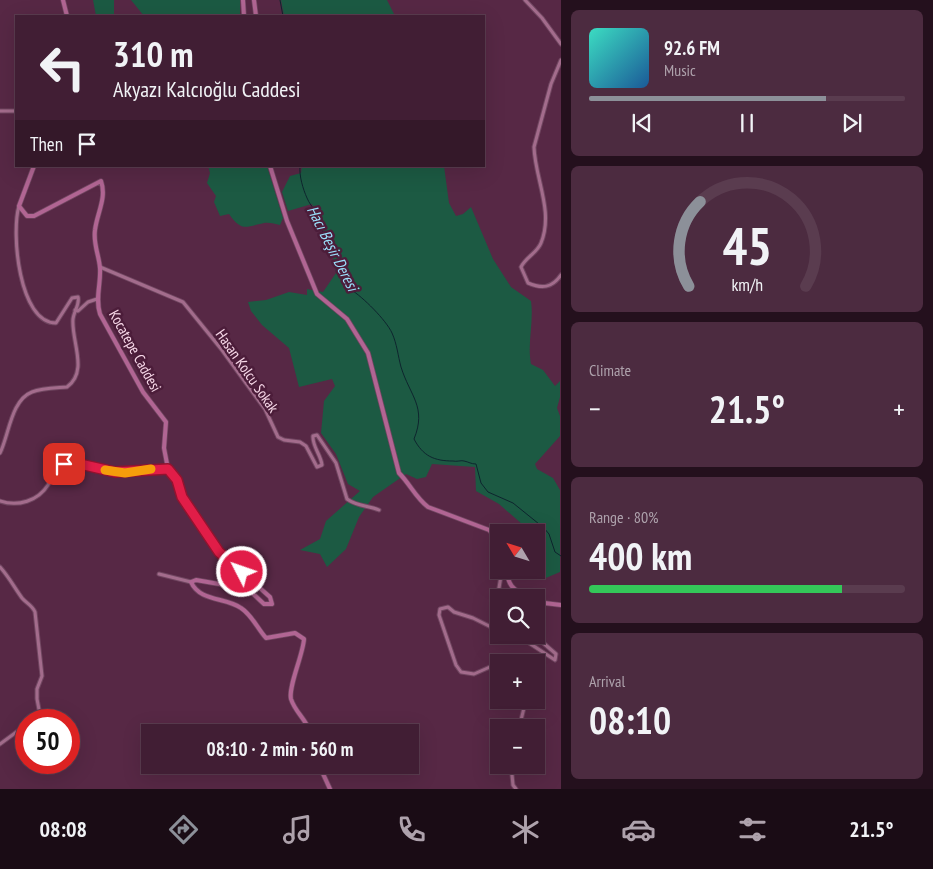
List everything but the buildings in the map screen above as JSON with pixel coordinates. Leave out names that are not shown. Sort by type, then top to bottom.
[{"type":"main road","points":[[63,0],[67,15]]},
{"type":"main road","points":[[243,0],[244,15]]},
{"type":"main road","points":[[254,0],[256,15]]},
{"type":"main road","points":[[19,206],[34,167]]},
{"type":"main road","points":[[270,167],[287,221],[317,294],[347,319],[368,353],[399,473],[411,485],[420,502],[428,507],[490,531]]},
{"type":"main road","name":"Kocatepe Caddesi","points":[[19,206],[23,214],[34,216],[101,181],[104,196],[95,228],[94,240],[100,267],[97,299],[100,314],[139,385],[166,422],[164,448],[168,469]]},
{"type":"main road","points":[[168,469],[177,480],[182,497],[219,552],[270,598],[272,604],[264,604],[248,589],[196,580],[191,582],[202,594],[216,600],[232,602],[241,608],[248,614],[266,638],[295,633],[304,639],[303,653],[290,696],[294,708],[303,716],[306,724]]},
{"type":"main road","points":[[507,579],[515,589]]},
{"type":"main road","points":[[545,604],[560,606]]},
{"type":"main road","points":[[323,774],[330,789]]},
{"type":"street","points":[[525,0],[542,18],[560,44]]},
{"type":"street","points":[[560,60],[550,84],[534,148],[534,158],[544,195],[545,223],[542,240],[539,248],[521,267],[528,283],[541,288],[550,286],[560,274]]},
{"type":"street","points":[[0,111],[15,111]]},
{"type":"street","points":[[0,453],[7,438],[15,409],[25,395],[32,392],[67,387],[76,376],[78,366],[73,320],[74,310],[80,300],[76,296],[72,298],[56,323],[49,323],[40,318],[30,303],[16,244],[19,206]]},
{"type":"street","name":"Hasan Kolcu Sokak","points":[[100,267],[183,302],[222,350],[265,409],[278,437],[284,440],[300,442],[306,446],[318,467],[322,465],[321,457],[312,440],[313,436],[317,435],[336,463],[347,500],[360,507],[372,507],[379,510]]},
{"type":"street","points":[[74,310],[78,311],[88,302],[97,299]]},
{"type":"street","points":[[0,501],[19,503],[29,500],[39,494],[48,484],[57,468],[70,463],[115,472],[168,469]]},
{"type":"street","points":[[0,567],[14,583],[22,599],[33,606],[37,618],[42,676],[37,688],[39,709]]},
{"type":"street","points":[[159,574],[191,582]]},
{"type":"street","points":[[490,626],[473,618],[454,612],[448,607],[440,608],[440,614],[456,665],[461,672],[474,674],[490,667]]},
{"type":"street","points":[[529,644],[555,660],[556,654],[544,644]]},
{"type":"street","points":[[0,744],[15,733]]},
{"type":"street","points":[[512,774],[516,789]]},
{"type":"green space","points":[[93,0],[114,0],[114,15],[96,15]]},
{"type":"green space","points":[[131,0],[240,0],[240,15],[143,15]]},
{"type":"green space","points":[[281,0],[387,0],[394,15],[284,15]]},
{"type":"green space","points":[[208,167],[267,167],[283,218],[280,225],[266,223],[244,227],[237,224],[229,214],[220,216],[214,202],[216,196],[207,183],[210,173]]},
{"type":"green space","points":[[302,167],[444,167],[449,203],[456,216],[463,214],[471,207],[493,259],[511,287],[531,301],[531,364],[543,370],[555,386],[560,381],[560,397],[557,408],[560,416],[560,436],[535,464],[537,469],[553,478],[560,490],[560,572],[545,578],[545,524],[522,524],[499,504],[476,491],[475,467],[432,464],[426,477],[417,479],[406,474],[373,497],[359,517],[346,549],[327,567],[320,554],[300,550],[320,539],[326,521],[360,491],[348,484],[336,454],[321,433],[324,401],[335,386],[332,379],[299,387],[289,348],[262,325],[251,311],[248,302],[266,300],[289,292],[307,295],[307,289],[323,292],[336,273],[332,252],[312,204],[288,211],[282,192],[290,176],[301,173]]},
{"type":"waterway","name":"Hacı Beşir Deresi","points":[[280,0],[283,15]]},
{"type":"waterway","name":"Hacı Beşir Deresi","points":[[300,167],[303,187],[309,202],[319,218],[319,226],[326,236],[326,242],[337,249],[346,272],[351,278],[350,289],[374,309],[392,333],[401,367],[418,410],[418,428],[414,439],[417,445],[435,459],[476,464],[481,483],[488,492],[513,503],[544,528],[549,534],[555,552],[561,556]]},
{"type":"slow traffic","points":[[105,470],[125,473],[151,469]]},
{"type":"route","points":[[64,464],[80,464],[125,473],[162,468],[168,469],[177,480],[182,497],[194,512],[219,552],[242,572]]}]
